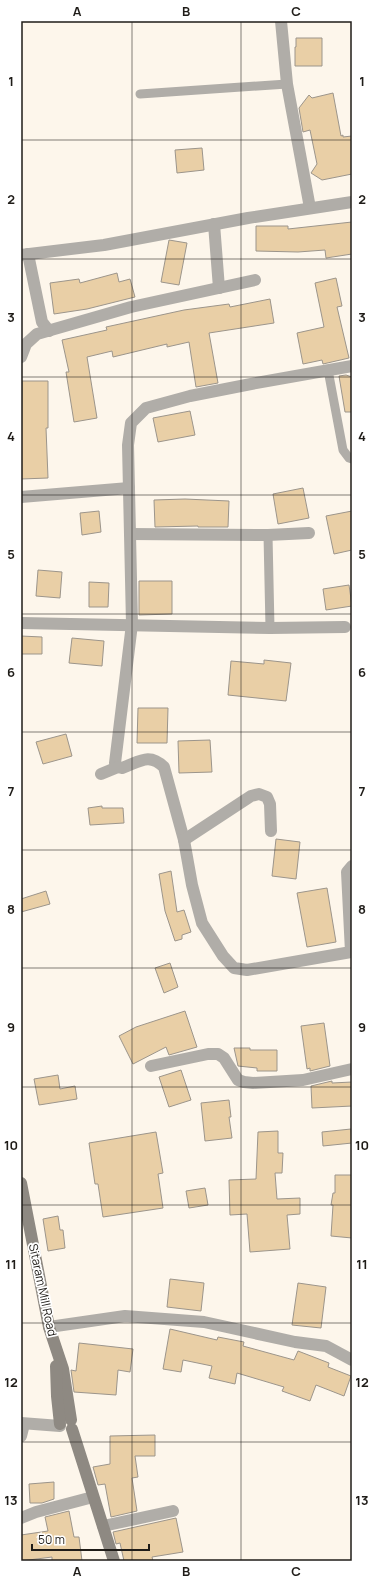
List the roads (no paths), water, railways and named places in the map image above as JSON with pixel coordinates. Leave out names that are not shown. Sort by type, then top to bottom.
[{"type":"main road","name":"Sitaram Mill Road","points":[[21,1183],[50,1327],[63,1369],[66,1425],[93,1497],[114,1561]]},
{"type":"street","points":[[281,21],[287,84],[310,208]]},
{"type":"street","points":[[49,330],[42,322],[25,255],[104,245],[214,224],[352,202]]},
{"type":"street","points":[[214,224],[219,288]]},
{"type":"street","points":[[21,358],[26,344],[37,334],[49,330],[131,307],[256,280]]},
{"type":"street","points":[[118,767],[116,763],[132,624],[128,445],[131,423],[146,408],[190,396],[352,366]]},
{"type":"street","points":[[21,498],[129,488]]},
{"type":"street","points":[[130,534],[268,535],[309,533]]},
{"type":"street","points":[[21,623],[132,624],[270,628],[346,626]]},
{"type":"street","points":[[101,774],[118,767],[122,768],[149,758],[158,760],[164,767],[184,840],[192,885],[202,922],[223,956],[234,968],[247,970],[352,954],[347,872],[352,866]]},
{"type":"street","points":[[184,840],[252,796],[259,794],[267,797],[270,804],[271,832]]},
{"type":"street","points":[[151,1066],[208,1054],[218,1054],[224,1058],[238,1080],[253,1083],[303,1080],[352,1069]]},
{"type":"street","points":[[50,1327],[126,1316],[204,1322],[295,1342],[326,1346],[352,1360]]},
{"type":"street","points":[[21,1436],[22,1424],[66,1425]]},
{"type":"street","points":[[21,1518],[36,1512],[93,1497]]},
{"type":"street","points":[[102,1526],[173,1511]]},
{"type":"lane","points":[[140,94],[287,84]]},
{"type":"lane","points":[[328,370],[343,450],[349,458],[352,459]]},
{"type":"lane","points":[[268,535],[270,628]]}]
